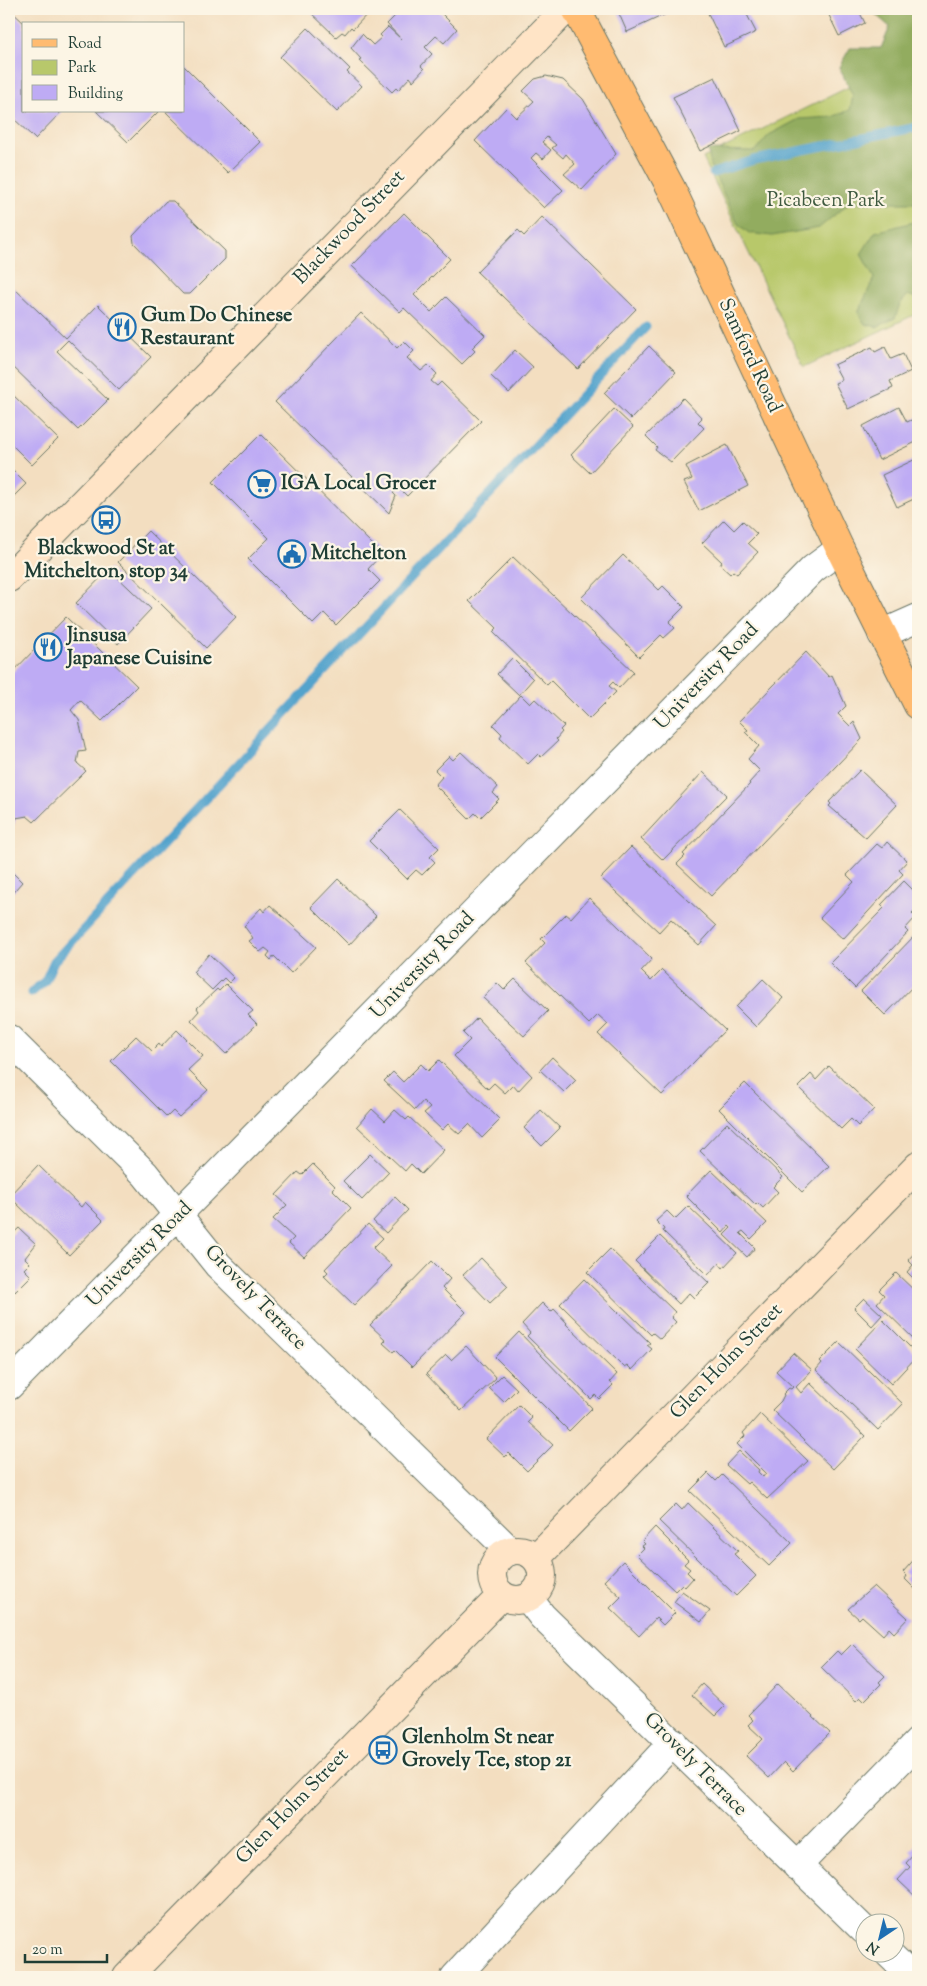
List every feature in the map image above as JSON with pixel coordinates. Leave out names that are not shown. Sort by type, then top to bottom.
[{"type":"main road","name":"Samford Road","points":[[576,9],[671,188],[840,549],[918,705]]},
{"type":"street","name":"Blackwood Street","points":[[9,578],[566,9]]},
{"type":"street","name":"University Road","points":[[9,1386],[813,569],[840,549]]},
{"type":"street","points":[[882,634],[918,618]]},
{"type":"street","name":"Grovely Terrace","points":[[9,1038],[145,1174],[218,1265],[502,1543],[508,1552]]},
{"type":"street","name":"Glen Holm Street","points":[[536,1558],[918,1166]]},
{"type":"street","points":[[520,1550],[536,1558],[541,1565],[542,1582],[538,1590],[515,1597],[496,1589],[492,1574],[498,1559],[508,1552],[520,1550]]},
{"type":"street","name":"Grovely Terrace","points":[[515,1597],[542,1616],[854,1920]]},
{"type":"street","name":"Glen Holm Street","points":[[127,1977],[515,1597]]},
{"type":"street","points":[[455,1977],[673,1742]]},
{"type":"street","points":[[797,1866],[918,1742]]},
{"type":"street","points":[[899,1964],[913,1977]]},
{"type":"green space","points":[[874,9],[918,9],[918,203],[849,203],[819,228],[772,236],[749,233],[738,224],[711,167],[708,150],[755,151],[769,135],[799,119],[832,117],[850,110],[853,96],[839,67],[850,48],[881,48],[890,27],[876,15]]},
{"type":"green space","name":"Picabeen Park","points":[[918,61],[918,313],[804,367],[703,158],[855,84]]},
{"type":"green space","points":[[918,221],[918,299],[908,295],[900,304],[895,318],[877,327],[865,324],[858,313],[874,278],[861,254],[875,232]]},
{"type":"building","points":[[9,9],[23,22],[22,112],[61,112],[35,139],[9,114]]},
{"type":"building","points":[[307,9],[372,9],[353,29],[351,27],[345,34],[342,32],[336,37]]},
{"type":"building","points":[[402,9],[437,9],[457,29],[444,43],[436,36],[425,47],[432,54],[421,66],[424,69],[413,81],[410,77],[398,90],[396,88],[392,92],[359,60],[361,59],[351,48],[362,34],[373,45],[382,37],[380,35],[388,27],[401,39],[387,24]]},
{"type":"building","points":[[617,9],[677,9],[627,32]]},
{"type":"building","points":[[706,9],[744,9],[756,32],[724,47]]},
{"type":"building","points":[[826,9],[858,9],[865,23],[839,36]]},
{"type":"building","points":[[308,28],[350,69],[347,72],[362,86],[337,112],[280,57]]},
{"type":"building","points":[[185,67],[260,142],[228,173],[166,112],[185,112]]},
{"type":"building","points":[[546,76],[563,80],[583,99],[616,154],[582,190],[564,174],[575,164],[566,154],[563,158],[552,148],[556,145],[547,137],[542,142],[551,150],[543,159],[536,153],[531,158],[563,190],[544,208],[475,141],[506,108],[516,118],[534,101],[523,91],[535,79]]},
{"type":"building","points":[[715,77],[741,131],[700,151],[673,97]]},
{"type":"building","points":[[97,112],[158,112],[128,142]]},
{"type":"building","points":[[166,201],[173,201],[225,251],[225,259],[190,294],[183,294],[134,243],[133,236]]},
{"type":"building","points":[[404,213],[450,259],[414,295],[431,312],[446,297],[485,335],[472,348],[475,351],[462,364],[404,308],[400,312],[352,266]]},
{"type":"building","points":[[542,217],[636,309],[578,369],[477,272],[518,230],[524,236]]},
{"type":"building","points":[[14,288],[66,338],[98,305],[151,357],[119,390],[68,340],[57,351],[108,400],[78,430],[9,363],[9,309],[11,307],[9,304],[9,294]]},
{"type":"building","points":[[361,313],[397,348],[404,341],[414,351],[407,358],[421,371],[428,365],[437,374],[431,381],[437,386],[441,382],[481,421],[407,496],[399,488],[393,493],[396,496],[389,513],[275,402]]},
{"type":"building","points":[[649,346],[676,372],[631,419],[604,393]]},
{"type":"building","points":[[872,347],[875,352],[885,347],[891,359],[903,354],[911,371],[890,381],[893,388],[848,409],[835,383],[842,380],[834,365]]},
{"type":"building","points":[[515,350],[533,367],[509,393],[491,376]]},
{"type":"building","points":[[9,391],[58,439],[32,465],[9,442]]},
{"type":"building","points":[[683,398],[702,418],[698,422],[704,428],[671,462],[655,450],[657,447],[646,436]]},
{"type":"building","points":[[899,407],[907,422],[918,417],[918,441],[879,460],[863,426]]},
{"type":"building","points":[[614,409],[633,427],[590,473],[571,455]]},
{"type":"building","points":[[261,434],[382,554],[368,569],[380,581],[336,625],[324,613],[313,624],[248,559],[269,538],[213,482]]},
{"type":"building","points":[[727,445],[748,486],[699,511],[684,482],[692,479],[686,466]]},
{"type":"building","points":[[918,458],[918,497],[897,507],[882,475]]},
{"type":"building","points":[[9,467],[26,484],[9,501]]},
{"type":"building","points":[[724,520],[734,530],[743,521],[757,534],[748,543],[758,552],[737,574],[733,571],[730,574],[720,565],[722,562],[702,543]]},
{"type":"building","points":[[148,531],[236,617],[206,648],[118,562]]},
{"type":"building","points":[[623,555],[659,590],[663,586],[684,607],[669,622],[675,628],[664,638],[661,635],[639,657],[581,598]]},
{"type":"building","points":[[513,557],[634,672],[619,688],[613,682],[609,686],[616,692],[589,719],[551,681],[547,685],[493,632],[497,628],[469,601]]},
{"type":"building","points":[[109,569],[151,609],[118,644],[76,603]]},
{"type":"building","points":[[66,617],[137,686],[102,721],[80,700],[71,710],[79,720],[86,751],[79,752],[77,763],[86,771],[34,822],[27,816],[16,818],[14,825],[9,823],[9,676]]},
{"type":"building","points":[[806,652],[829,677],[832,675],[846,706],[838,714],[850,726],[854,722],[862,739],[711,896],[677,864],[685,856],[683,854],[750,784],[760,771],[748,759],[759,746],[745,732],[748,730],[739,721]]},
{"type":"building","points":[[512,658],[533,679],[519,695],[497,674]]},
{"type":"building","points":[[521,695],[530,704],[535,699],[564,726],[556,739],[558,741],[541,757],[538,754],[528,764],[500,737],[502,734],[493,725]]},
{"type":"building","points":[[461,752],[498,787],[493,793],[499,799],[480,818],[475,813],[469,819],[435,785],[442,777],[435,770],[449,756],[453,760]]},
{"type":"building","points":[[860,770],[897,805],[866,838],[829,806],[831,804],[829,802]]},
{"type":"building","points":[[703,772],[727,795],[663,860],[641,839]]},
{"type":"building","points":[[400,810],[439,848],[430,857],[435,862],[422,875],[416,870],[407,879],[369,841]]},
{"type":"building","points":[[887,842],[907,861],[899,870],[903,874],[843,939],[820,918],[854,882],[847,875],[877,844],[882,848]]},
{"type":"building","points":[[631,847],[716,926],[699,945],[671,919],[659,932],[601,878]]},
{"type":"building","points":[[9,869],[22,882],[9,897]]},
{"type":"building","points":[[338,879],[376,916],[349,945],[311,907]]},
{"type":"building","points":[[904,881],[918,895],[918,907],[912,913],[916,917],[905,929],[908,932],[855,988],[830,963],[884,908],[881,905]]},
{"type":"building","points":[[589,898],[652,959],[641,971],[651,981],[662,970],[725,1030],[662,1095],[598,1034],[608,1024],[598,1015],[589,1024],[526,963],[545,943],[541,939],[566,914],[571,918]]},
{"type":"building","points":[[270,905],[316,947],[291,973],[274,956],[271,960],[267,956],[270,952],[265,948],[260,952],[249,941],[253,938],[244,926],[261,908],[264,912]]},
{"type":"building","points":[[918,932],[918,981],[885,1015],[861,991]]},
{"type":"building","points":[[209,954],[234,978],[229,983],[224,978],[212,990],[193,972]]},
{"type":"building","points":[[515,979],[548,1011],[524,1036],[483,998],[497,983],[504,990]]},
{"type":"building","points":[[763,979],[783,998],[756,1027],[736,1007]]},
{"type":"building","points":[[226,984],[253,1011],[248,1015],[257,1024],[226,1054],[191,1020],[199,1011],[197,1008],[217,989],[219,991]]},
{"type":"building","points":[[477,1018],[532,1076],[518,1091],[513,1085],[505,1093],[494,1083],[488,1089],[454,1056],[470,1040],[463,1033]]},
{"type":"building","points":[[177,1030],[203,1056],[188,1070],[208,1090],[179,1117],[173,1111],[167,1117],[111,1061],[136,1036],[152,1051],[159,1044],[161,1047]]},
{"type":"building","points":[[552,1057],[576,1080],[564,1092],[540,1070]]},
{"type":"building","points":[[439,1060],[500,1120],[482,1138],[469,1124],[459,1134],[448,1124],[442,1130],[424,1113],[430,1108],[423,1101],[415,1110],[384,1081],[393,1072],[403,1082],[421,1064],[428,1071]]},
{"type":"building","points":[[829,1066],[874,1109],[858,1126],[851,1119],[841,1129],[798,1087],[811,1074],[816,1080]]},
{"type":"building","points":[[745,1083],[829,1166],[802,1192],[719,1109]]},
{"type":"building","points":[[372,1109],[385,1121],[395,1110],[406,1120],[409,1117],[444,1150],[421,1174],[411,1164],[405,1171],[357,1126]]},
{"type":"building","points":[[541,1110],[560,1128],[542,1146],[524,1128]]},
{"type":"building","points":[[727,1123],[783,1177],[773,1187],[778,1192],[763,1208],[758,1203],[756,1205],[700,1151]]},
{"type":"building","points":[[370,1154],[389,1172],[362,1200],[343,1181]]},
{"type":"building","points":[[313,1164],[335,1186],[332,1189],[351,1208],[304,1257],[289,1243],[294,1238],[273,1219],[287,1205],[276,1195],[298,1172],[302,1175]]},
{"type":"building","points":[[38,1165],[81,1207],[85,1202],[103,1220],[69,1255],[9,1196]]},
{"type":"building","points":[[711,1170],[767,1223],[751,1239],[743,1231],[740,1233],[755,1248],[747,1257],[724,1235],[731,1228],[729,1226],[723,1233],[686,1196]]},
{"type":"building","points":[[395,1197],[408,1210],[386,1233],[373,1221]]},
{"type":"building","points":[[688,1206],[737,1253],[723,1268],[719,1263],[708,1275],[663,1231],[664,1229],[656,1221],[667,1211],[675,1219]]},
{"type":"building","points":[[368,1224],[383,1238],[373,1248],[392,1266],[354,1305],[324,1276],[328,1272],[325,1269]]},
{"type":"building","points":[[19,1228],[36,1244],[25,1258],[30,1263],[24,1269],[31,1276],[15,1292],[13,1289],[9,1293],[9,1237]]},
{"type":"building","points":[[660,1236],[709,1283],[694,1298],[689,1293],[679,1304],[635,1261]]},
{"type":"building","points":[[610,1249],[675,1312],[671,1317],[676,1322],[660,1339],[653,1333],[651,1335],[587,1272]]},
{"type":"building","points":[[918,1249],[918,1283],[907,1272],[913,1265],[908,1260]]},
{"type":"building","points":[[481,1258],[508,1286],[490,1303],[463,1275]]},
{"type":"building","points":[[432,1261],[450,1279],[442,1288],[466,1312],[412,1367],[395,1350],[393,1352],[383,1343],[386,1340],[370,1325]]},
{"type":"building","points":[[896,1273],[918,1294],[918,1343],[877,1303],[884,1295],[879,1290]]},
{"type":"building","points":[[584,1279],[650,1343],[647,1345],[652,1349],[632,1370],[627,1365],[624,1367],[560,1304]]},
{"type":"building","points":[[864,1298],[882,1315],[872,1326],[854,1308]]},
{"type":"building","points":[[542,1303],[551,1312],[554,1309],[566,1324],[617,1374],[610,1382],[613,1385],[599,1399],[595,1395],[591,1399],[527,1336],[530,1333],[522,1324]]},
{"type":"building","points":[[883,1320],[918,1355],[891,1384],[855,1349]]},
{"type":"building","points":[[519,1332],[592,1408],[569,1431],[495,1357]]},
{"type":"building","points":[[839,1342],[903,1404],[878,1430],[816,1370],[822,1363],[820,1361]]},
{"type":"building","points":[[466,1346],[496,1378],[461,1411],[426,1374],[446,1355],[451,1360]]},
{"type":"building","points":[[793,1353],[812,1370],[796,1387],[801,1393],[810,1383],[865,1436],[833,1469],[772,1410],[781,1401],[783,1394],[793,1387],[776,1371]]},
{"type":"building","points":[[502,1375],[517,1389],[504,1402],[489,1388]]},
{"type":"building","points":[[519,1405],[532,1418],[528,1422],[553,1445],[527,1471],[509,1453],[505,1457],[486,1439]]},
{"type":"building","points":[[760,1414],[808,1461],[767,1499],[749,1482],[747,1484],[726,1465],[739,1451],[759,1470],[758,1472],[763,1477],[766,1473],[737,1444],[745,1436],[743,1433]]},
{"type":"building","points":[[708,1473],[716,1481],[722,1475],[792,1543],[769,1566],[690,1491]]},
{"type":"building","points":[[688,1503],[738,1551],[734,1554],[756,1576],[736,1596],[659,1521],[676,1504],[682,1510]]},
{"type":"building","points":[[655,1527],[688,1560],[684,1564],[690,1569],[687,1572],[693,1578],[685,1587],[682,1584],[675,1591],[637,1555],[644,1548],[642,1546],[645,1544],[642,1541]]},
{"type":"building","points":[[918,1555],[918,1592],[905,1579],[907,1576],[903,1572]]},
{"type":"building","points":[[623,1561],[675,1613],[663,1625],[656,1618],[639,1636],[610,1608],[621,1597],[604,1581]]},
{"type":"building","points":[[874,1586],[908,1618],[894,1633],[889,1628],[883,1635],[862,1616],[859,1619],[848,1609]]},
{"type":"building","points":[[682,1591],[710,1611],[701,1622],[674,1602]]},
{"type":"building","points":[[852,1644],[885,1676],[879,1682],[881,1684],[864,1701],[860,1697],[856,1701],[821,1667],[837,1651],[841,1655]]},
{"type":"building","points":[[702,1684],[725,1706],[715,1716],[692,1695]]},
{"type":"building","points":[[778,1684],[830,1733],[793,1771],[784,1762],[769,1778],[746,1756],[763,1739],[748,1725],[753,1720],[748,1715]]},
{"type":"building","points":[[918,1843],[918,1899],[898,1880],[910,1867],[906,1863],[914,1854],[911,1851]]},
{"type":"waterway","points":[[713,173],[754,160],[918,127]]},
{"type":"waterway","points":[[31,993],[45,981],[54,961],[646,327]]},
{"type":"place","name":"Gum Do Chinese Restaurant","points":[[122,327]]},
{"type":"place","name":"IGA Local Grocer","points":[[262,484]]},
{"type":"place","name":"Blackwood St at Mitchelton, stop 34","points":[[106,520]]},
{"type":"place","name":"Mitchelton","points":[[292,554]]},
{"type":"place","name":"Jinsusa Japanese Cuisine","points":[[48,647]]},
{"type":"place","name":"Glenholm St near Grovely Tce, stop 21","points":[[383,1750]]}]
